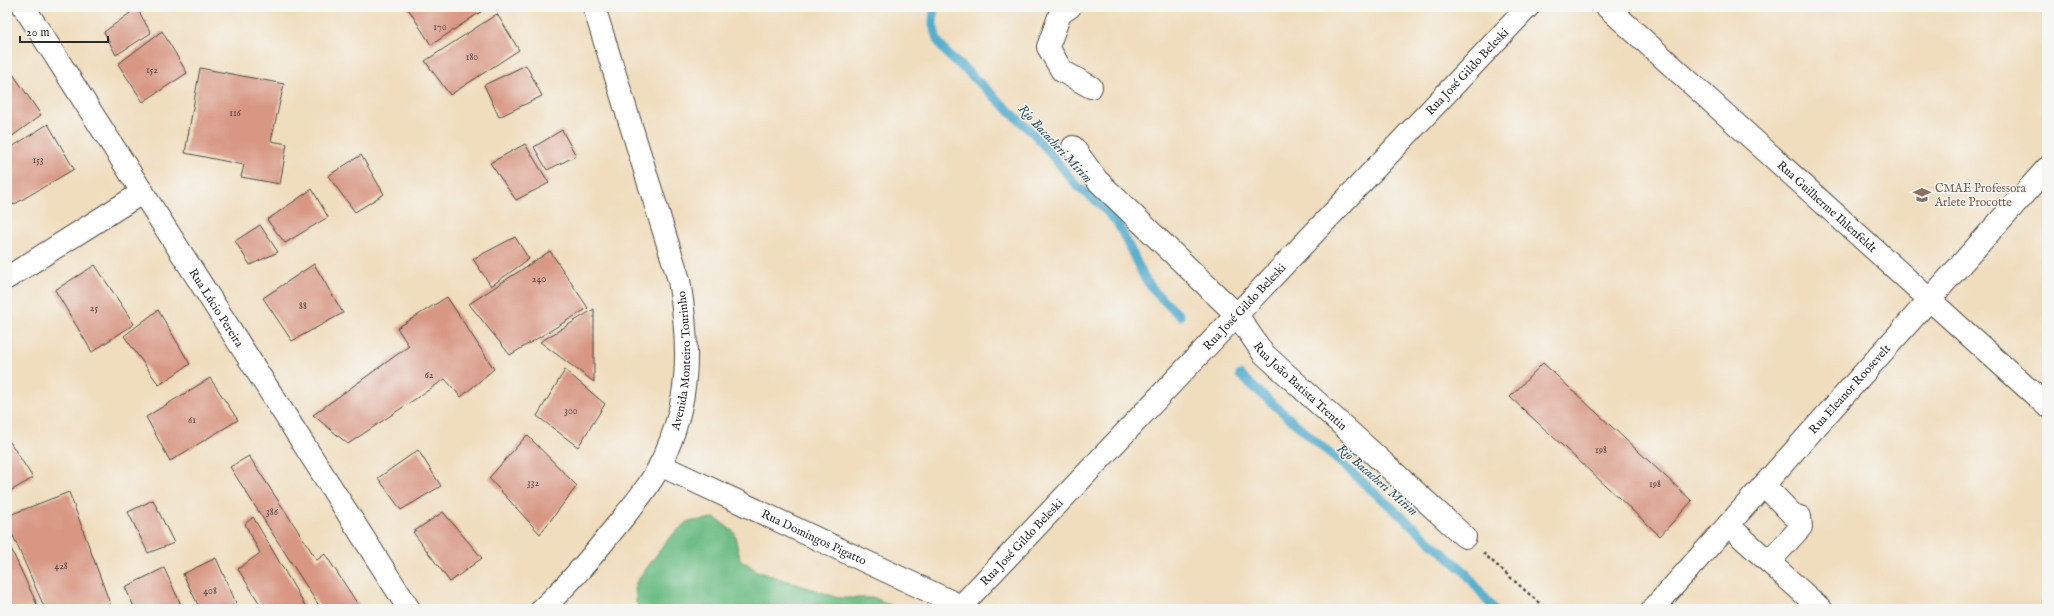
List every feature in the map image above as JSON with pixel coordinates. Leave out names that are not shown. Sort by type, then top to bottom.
[{"type":"street","name":"Rua Lúcio Pereira","points":[[24,7],[409,609]]},
{"type":"street","name":"Avenida Monteiro Tourinho","points":[[542,609],[596,551],[639,497],[660,465],[673,434],[684,393],[688,359],[686,319],[679,280],[594,7]]},
{"type":"street","points":[[1070,7],[1060,14],[1048,47],[1062,71],[1091,87]]},
{"type":"street","name":"Rua José Gildo Beleski","points":[[964,607],[1236,315],[1528,7]]},
{"type":"street","name":"Rua Guilherme Ihlenfeldt","points":[[1607,7],[2047,406]]},
{"type":"street","name":"Rua João Batista Trentin","points":[[1073,147],[1097,180],[1236,315],[1263,353],[1465,537]]},
{"type":"street","name":"Rua Eleanor Roosevelt","points":[[1653,609],[2047,168]]},
{"type":"street","points":[[7,278],[142,192]]},
{"type":"street","name":"Rua Domingos Pigatto","points":[[660,465],[964,607]]},
{"type":"street","points":[[1764,485],[1793,515],[1800,517],[1802,522],[1801,527],[1769,562]]},
{"type":"street","points":[[1728,525],[1821,609]]},
{"type":"path","points":[[1465,537],[1546,609]]},
{"type":"green space","points":[[715,518],[734,532],[740,559],[757,571],[839,598],[875,598],[900,609],[642,609],[636,603],[635,584],[669,538],[687,522]]},
{"type":"building","points":[[407,7],[488,7],[431,45]]},
{"type":"building","points":[[137,8],[151,33],[116,55],[104,32]]},
{"type":"building","points":[[497,14],[519,50],[450,95],[425,61]]},
{"type":"building","points":[[162,31],[187,73],[143,102],[118,64]]},
{"type":"building","points":[[526,65],[542,96],[499,117],[484,85]]},
{"type":"building","points":[[200,68],[284,84],[271,141],[287,144],[280,184],[241,177],[244,165],[185,153]]},
{"type":"building","points":[[11,71],[41,115],[7,140],[7,74]]},
{"type":"building","points":[[48,124],[74,169],[13,205],[7,196],[7,150]]},
{"type":"building","points":[[562,130],[576,156],[547,170],[534,147]]},
{"type":"building","points":[[525,144],[549,183],[516,200],[490,163]]},
{"type":"building","points":[[361,155],[384,194],[355,212],[328,176]]},
{"type":"building","points":[[312,189],[328,217],[285,243],[267,220]]},
{"type":"building","points":[[260,225],[278,252],[250,265],[235,241]]},
{"type":"building","points":[[515,237],[529,259],[491,286],[473,259]]},
{"type":"building","points":[[550,251],[588,308],[510,355],[469,304]]},
{"type":"building","points":[[314,264],[343,313],[292,341],[263,298]]},
{"type":"building","points":[[95,265],[134,324],[92,352],[55,290]]},
{"type":"building","points":[[447,297],[494,369],[461,397],[445,379],[348,444],[313,415],[409,346],[397,328]]},
{"type":"building","points":[[594,309],[594,382],[540,342]]},
{"type":"building","points":[[158,310],[190,364],[159,385],[124,336]]},
{"type":"building","points":[[1543,363],[1692,501],[1660,536],[1510,397]]},
{"type":"building","points":[[565,370],[605,404],[578,447],[537,416]]},
{"type":"building","points":[[210,378],[238,420],[170,461],[146,417]]},
{"type":"building","points":[[527,435],[577,486],[540,534],[489,478]]},
{"type":"building","points":[[10,442],[33,478],[7,493],[7,444]]},
{"type":"building","points":[[418,450],[441,486],[401,510],[378,478]]},
{"type":"building","points":[[249,456],[317,560],[325,554],[361,609],[321,609],[230,467]]},
{"type":"building","points":[[69,492],[112,609],[45,609],[7,522],[7,516]]},
{"type":"building","points":[[153,500],[174,543],[148,553],[128,512]]},
{"type":"building","points":[[443,512],[482,558],[450,582],[413,532]]},
{"type":"building","points":[[253,517],[307,609],[263,609],[238,569],[260,553],[245,524]]},
{"type":"building","points":[[7,540],[39,609],[7,609]]},
{"type":"building","points":[[216,558],[237,605],[229,609],[200,609],[183,574]]},
{"type":"building","points":[[164,568],[183,609],[135,609],[125,587]]},
{"type":"waterway","name":"Rio Bacacheri Mirim","points":[[934,7],[933,24],[937,40],[949,56],[1035,135],[1076,185],[1100,204],[1118,224],[1145,279],[1158,295],[1180,316]]},
{"type":"waterway","name":"Rio Bacacheri Mirim","points":[[1240,375],[1464,571],[1494,609]]},
{"type":"place","name":"CMAE Professora Arlete Procotte","points":[[1922,195]]}]
